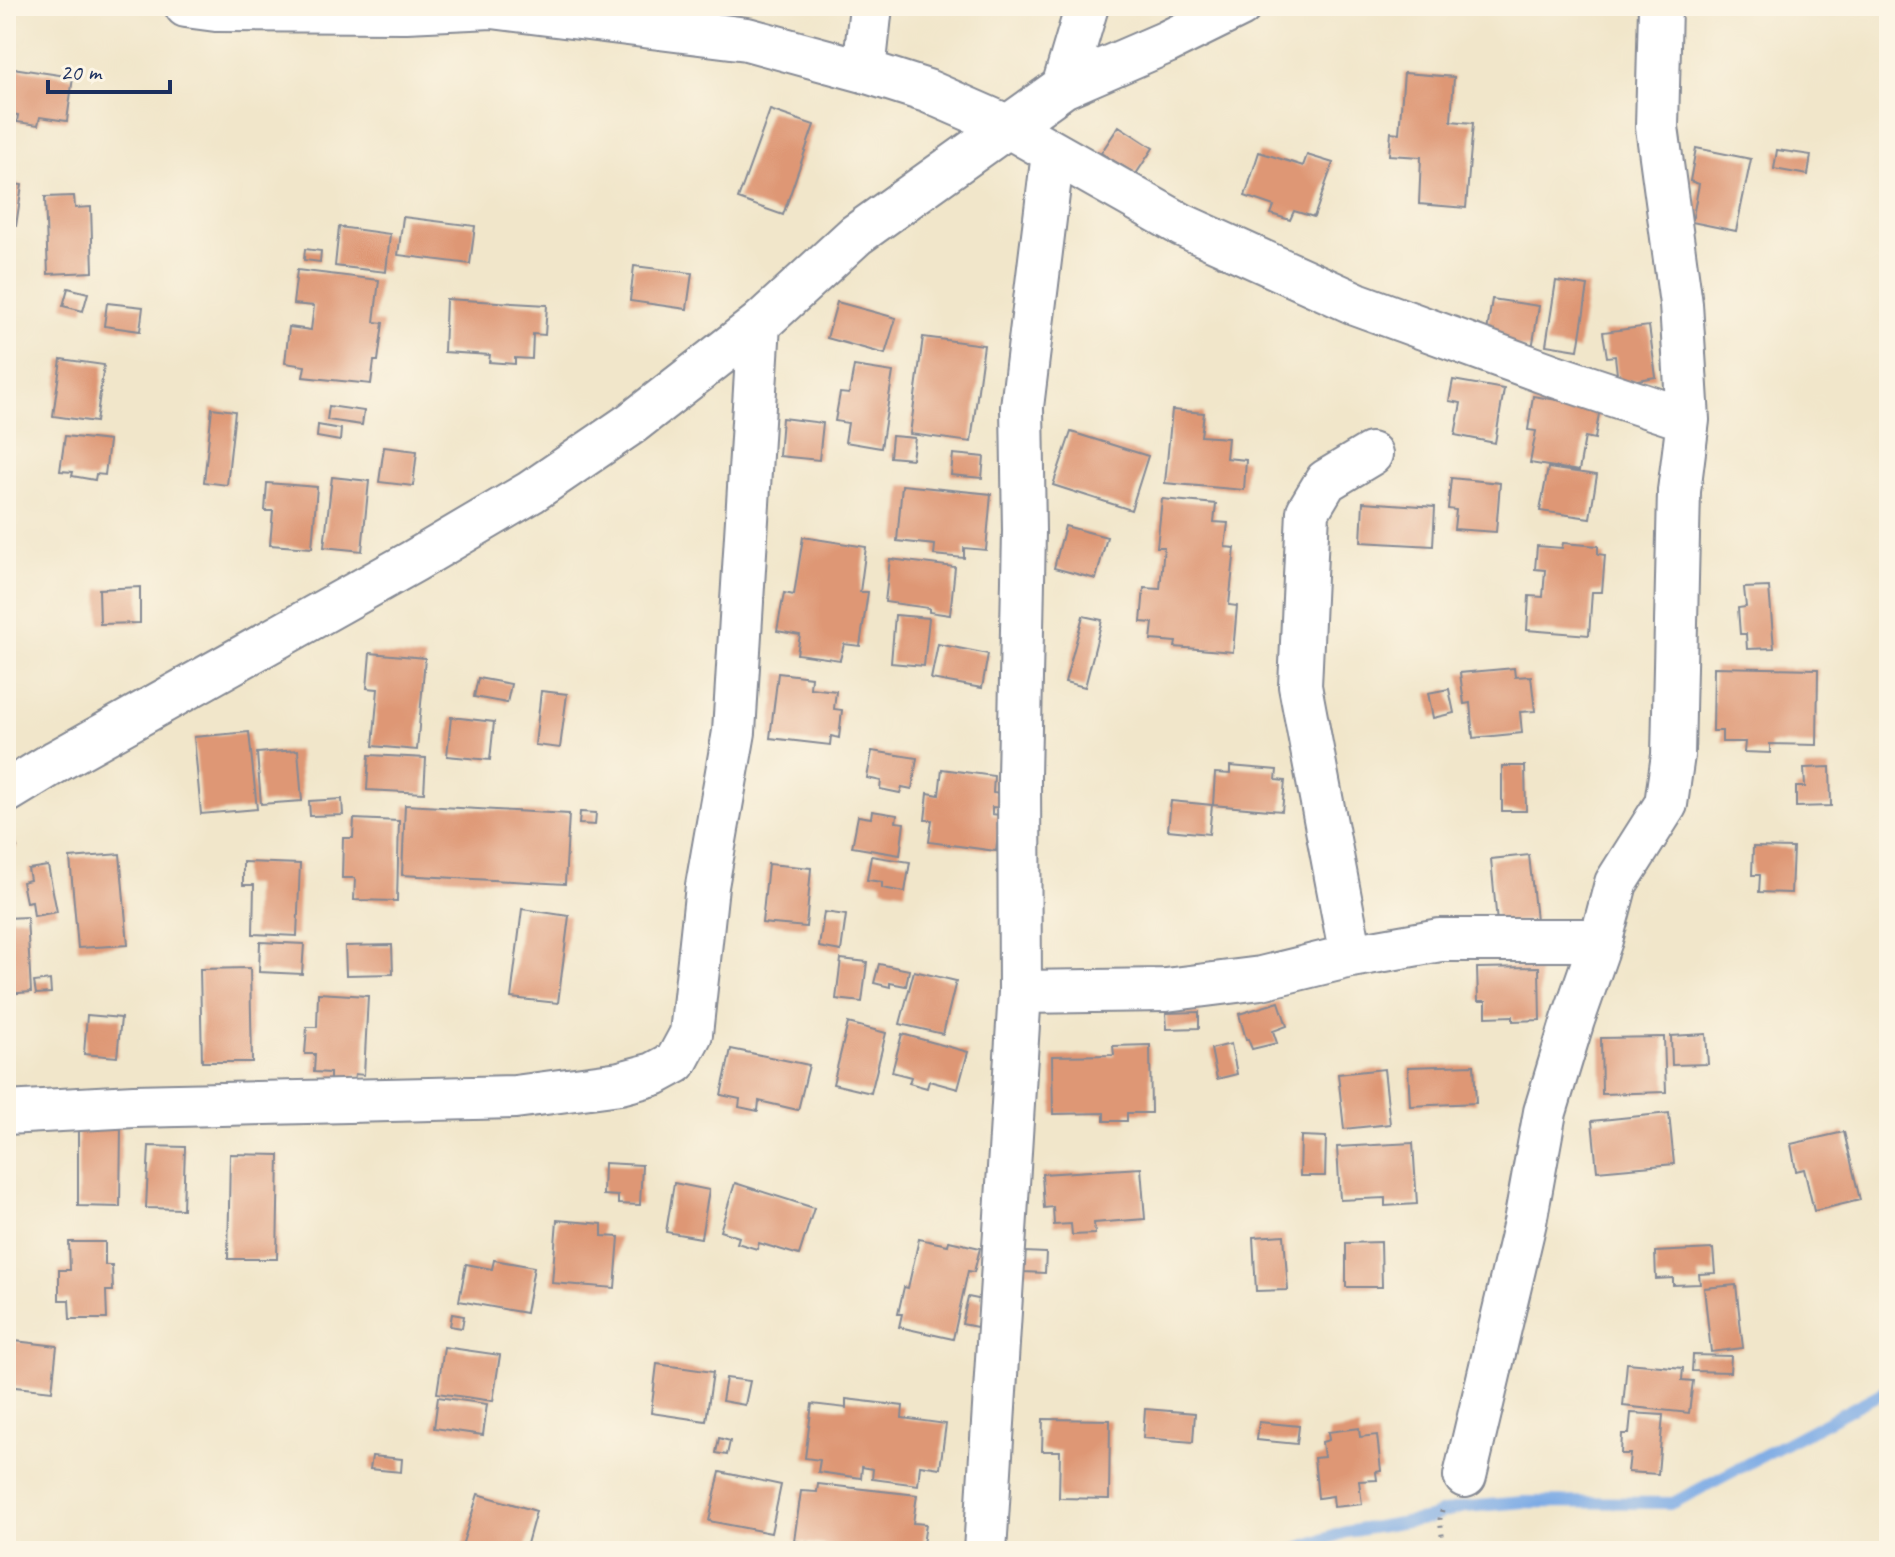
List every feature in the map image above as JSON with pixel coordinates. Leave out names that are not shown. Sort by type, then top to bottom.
[{"type":"street","points":[[186,6],[216,10],[406,11],[492,7],[747,39],[864,71],[927,91],[1007,126],[1182,225],[1357,304],[1555,376],[1688,420]]},
{"type":"street","points":[[864,71],[871,6]]},
{"type":"street","points":[[1063,87],[1087,6]]},
{"type":"street","points":[[6,792],[531,492],[632,423],[759,324],[856,235],[1063,87],[1240,6]]},
{"type":"street","points":[[1465,1476],[1525,1222],[1545,1112],[1601,940],[1616,883],[1666,804],[1673,755],[1679,491],[1688,420],[1681,304],[1657,127],[1660,6]]},
{"type":"street","points":[[985,1551],[1020,992],[1019,777],[1024,531],[1022,407],[1053,153]]},
{"type":"street","points":[[6,1113],[134,1106],[515,1097],[620,1083],[654,1074],[676,1062],[691,1034],[707,886],[734,732],[759,324]]},
{"type":"street","points":[[1351,956],[1300,686],[1308,511],[1326,481],[1371,454]]},
{"type":"street","points":[[1020,992],[1166,990],[1261,978],[1351,956],[1440,940],[1601,940]]},
{"type":"building","points":[[6,67],[73,77],[67,121],[40,117],[38,125],[17,122],[18,115],[6,113]]},
{"type":"building","points":[[1404,73],[1454,77],[1451,121],[1473,123],[1466,208],[1419,204],[1421,157],[1389,155],[1391,132],[1399,133]]},
{"type":"building","points":[[770,110],[814,125],[783,215],[738,199]]},
{"type":"building","points":[[1119,126],[1153,148],[1136,174],[1101,153]]},
{"type":"building","points":[[1696,148],[1751,159],[1736,231],[1692,222],[1699,184],[1690,181]]},
{"type":"building","points":[[1777,150],[1811,155],[1808,175],[1774,169]]},
{"type":"building","points":[[1259,152],[1303,166],[1307,155],[1333,163],[1314,217],[1294,211],[1290,220],[1271,214],[1274,206],[1245,196]]},
{"type":"building","points":[[6,183],[22,185],[16,226],[6,225]]},
{"type":"building","points":[[74,196],[75,208],[91,207],[93,272],[48,274],[45,197]]},
{"type":"building","points":[[403,217],[475,226],[470,264],[398,255]]},
{"type":"building","points":[[339,227],[390,234],[386,272],[335,266]]},
{"type":"building","points":[[305,249],[321,251],[320,262],[304,260]]},
{"type":"building","points":[[634,266],[692,273],[687,309],[630,301]]},
{"type":"building","points":[[297,270],[379,280],[374,322],[383,323],[378,361],[374,361],[371,384],[303,377],[305,366],[285,363],[289,327],[311,330],[314,306],[293,304]]},
{"type":"building","points":[[1556,281],[1588,286],[1578,350],[1546,345]]},
{"type":"building","points":[[68,288],[88,293],[83,311],[63,306]]},
{"type":"building","points":[[446,299],[547,305],[545,335],[533,334],[532,359],[515,358],[515,364],[489,362],[490,355],[444,352]]},
{"type":"building","points":[[1492,299],[1539,306],[1532,349],[1501,345],[1502,334],[1487,332]]},
{"type":"building","points":[[837,302],[896,318],[885,354],[827,338]]},
{"type":"building","points":[[107,303],[143,307],[140,331],[104,326]]},
{"type":"building","points":[[1649,326],[1656,377],[1618,383],[1615,356],[1607,357],[1603,332]]},
{"type":"building","points":[[923,337],[984,345],[971,442],[910,434]]},
{"type":"building","points":[[61,359],[104,365],[96,422],[53,416]]},
{"type":"building","points":[[854,366],[893,372],[881,448],[845,442],[848,423],[835,421],[840,393],[849,394]]},
{"type":"building","points":[[1453,380],[1504,389],[1495,443],[1455,435],[1461,403],[1449,401]]},
{"type":"building","points":[[1533,396],[1600,407],[1595,439],[1585,437],[1579,471],[1530,463],[1536,431],[1528,430]]},
{"type":"building","points":[[329,406],[364,411],[362,425],[327,420]]},
{"type":"building","points":[[212,408],[235,411],[227,485],[204,482]]},
{"type":"building","points":[[1172,410],[1204,413],[1201,436],[1228,438],[1226,458],[1246,460],[1244,490],[1165,483]]},
{"type":"building","points":[[782,418],[823,423],[819,460],[779,456]]},
{"type":"building","points":[[318,425],[341,429],[340,441],[317,437]]},
{"type":"building","points":[[1071,432],[1148,456],[1131,510],[1053,485]]},
{"type":"building","points":[[65,436],[109,441],[105,475],[96,474],[95,480],[60,471]]},
{"type":"building","points":[[892,436],[915,438],[912,459],[890,457]]},
{"type":"building","points":[[384,447],[417,451],[413,486],[379,482]]},
{"type":"building","points":[[953,454],[984,457],[982,478],[951,475]]},
{"type":"building","points":[[1548,468],[1597,475],[1590,518],[1540,511]]},
{"type":"building","points":[[332,477],[369,481],[362,551],[324,547]]},
{"type":"building","points":[[1451,478],[1500,483],[1496,532],[1454,529],[1456,510],[1448,509]]},
{"type":"building","points":[[267,483],[317,487],[312,548],[270,545],[273,511],[265,511]]},
{"type":"building","points":[[902,485],[991,494],[986,550],[964,548],[964,558],[934,555],[935,545],[897,541]]},
{"type":"building","points":[[1162,499],[1216,504],[1214,522],[1228,523],[1225,547],[1235,548],[1229,605],[1237,606],[1233,652],[1175,647],[1176,642],[1151,640],[1153,623],[1141,622],[1144,588],[1160,589],[1164,547],[1157,547]]},
{"type":"building","points":[[1363,502],[1435,507],[1433,546],[1361,542]]},
{"type":"building","points":[[1065,526],[1107,537],[1096,579],[1054,568]]},
{"type":"building","points":[[803,537],[866,547],[860,592],[868,592],[860,646],[844,644],[840,660],[797,654],[800,635],[777,631],[784,593],[794,595]]},
{"type":"building","points":[[1563,543],[1598,546],[1598,554],[1605,555],[1602,592],[1592,592],[1589,635],[1527,630],[1529,596],[1543,597],[1545,570],[1535,569],[1537,546],[1562,548]]},
{"type":"building","points":[[890,559],[955,567],[950,615],[929,612],[929,608],[885,602]]},
{"type":"building","points":[[140,587],[140,623],[100,624],[99,589]]},
{"type":"building","points":[[1769,587],[1774,648],[1747,649],[1746,634],[1740,634],[1738,608],[1746,607],[1744,588]]},
{"type":"building","points":[[895,615],[929,618],[924,666],[891,663]]},
{"type":"building","points":[[1083,616],[1102,620],[1085,687],[1065,682]]},
{"type":"building","points":[[938,644],[988,654],[982,688],[931,679]]},
{"type":"building","points":[[370,653],[425,658],[417,750],[373,746],[378,689],[367,688]]},
{"type":"building","points":[[1714,667],[1818,669],[1817,745],[1770,744],[1770,753],[1744,752],[1745,742],[1722,742],[1722,731],[1713,731]]},
{"type":"building","points":[[1514,668],[1515,677],[1531,676],[1535,711],[1520,712],[1522,733],[1473,738],[1470,703],[1464,704],[1460,673]]},
{"type":"building","points":[[778,673],[811,677],[810,688],[836,691],[834,709],[842,710],[839,738],[831,736],[830,745],[770,738]]},
{"type":"building","points":[[478,678],[511,684],[507,703],[474,697]]},
{"type":"building","points":[[1449,689],[1454,713],[1433,718],[1428,693]]},
{"type":"building","points":[[541,691],[567,694],[560,748],[535,745]]},
{"type":"building","points":[[451,717],[494,722],[490,760],[447,756]]},
{"type":"building","points":[[249,732],[257,809],[201,814],[194,737]]},
{"type":"building","points":[[298,750],[302,801],[261,804],[257,753]]},
{"type":"building","points":[[872,751],[917,758],[912,789],[902,787],[900,793],[880,789],[881,781],[867,778]]},
{"type":"building","points":[[369,755],[426,758],[424,793],[367,790]]},
{"type":"building","points":[[1230,766],[1277,770],[1276,780],[1285,781],[1282,811],[1213,805],[1215,773],[1230,774]]},
{"type":"building","points":[[1502,766],[1525,766],[1526,811],[1502,811]]},
{"type":"building","points":[[1830,767],[1831,806],[1796,807],[1796,787],[1805,787],[1804,768]]},
{"type":"building","points":[[942,769],[994,776],[993,793],[1007,795],[1005,808],[992,807],[992,814],[1000,815],[996,851],[929,842],[932,820],[925,820],[928,793],[939,795]]},
{"type":"building","points":[[342,799],[343,815],[310,816],[309,801]]},
{"type":"building","points":[[1171,801],[1212,805],[1209,834],[1168,830]]},
{"type":"building","points":[[405,805],[569,814],[565,884],[402,875]]},
{"type":"building","points":[[872,811],[897,815],[896,822],[904,823],[900,855],[852,847],[858,816],[871,818]]},
{"type":"building","points":[[580,812],[596,813],[595,825],[579,824]]},
{"type":"building","points":[[354,819],[399,821],[397,901],[354,900],[355,878],[342,878],[343,838],[353,838]]},
{"type":"building","points":[[6,828],[17,847],[6,853]]},
{"type":"building","points":[[1753,847],[1793,848],[1791,893],[1759,892],[1760,875],[1752,875]]},
{"type":"building","points":[[120,854],[128,945],[78,948],[70,858]]},
{"type":"building","points":[[1529,855],[1536,920],[1497,923],[1491,859]]},
{"type":"building","points":[[871,856],[910,862],[905,892],[882,888],[882,882],[867,880]]},
{"type":"building","points":[[243,862],[300,864],[297,936],[253,934],[254,885],[243,885]]},
{"type":"building","points":[[768,864],[811,868],[806,927],[762,923]]},
{"type":"building","points":[[48,866],[57,912],[34,916],[32,901],[26,902],[22,882],[30,880],[28,869]]},
{"type":"building","points":[[522,909],[569,916],[558,1003],[511,998]]},
{"type":"building","points":[[824,912],[846,915],[841,951],[819,947]]},
{"type":"building","points":[[27,917],[31,992],[6,994],[6,918]]},
{"type":"building","points":[[260,942],[304,944],[302,974],[259,972]]},
{"type":"building","points":[[392,945],[393,974],[346,975],[345,946]]},
{"type":"building","points":[[841,959],[867,962],[862,1002],[836,999]]},
{"type":"building","points":[[879,964],[909,970],[906,986],[890,983],[890,987],[874,983]]},
{"type":"building","points":[[1539,967],[1540,1020],[1513,1021],[1513,1016],[1486,1017],[1486,1001],[1478,1001],[1477,968]]},
{"type":"building","points":[[250,968],[252,1062],[202,1062],[200,969]]},
{"type":"building","points":[[914,971],[956,981],[943,1034],[900,1024]]},
{"type":"building","points":[[50,980],[51,993],[36,994],[34,982]]},
{"type":"building","points":[[318,993],[368,996],[364,1075],[355,1074],[354,1084],[330,1083],[330,1073],[314,1072],[315,1054],[305,1054],[307,1027],[317,1027]]},
{"type":"building","points":[[1279,1002],[1287,1026],[1273,1031],[1277,1043],[1252,1049],[1239,1014]]},
{"type":"building","points":[[1199,1012],[1199,1028],[1167,1029],[1166,1013]]},
{"type":"building","points":[[87,1015],[121,1018],[117,1057],[84,1054]]},
{"type":"building","points":[[848,1023],[886,1033],[871,1093],[833,1084]]},
{"type":"building","points":[[902,1034],[968,1052],[958,1089],[929,1081],[927,1088],[909,1083],[911,1077],[892,1072]]},
{"type":"building","points":[[1706,1034],[1708,1064],[1672,1065],[1671,1036]]},
{"type":"building","points":[[1664,1037],[1666,1092],[1602,1094],[1601,1038]]},
{"type":"building","points":[[1231,1044],[1237,1074],[1217,1079],[1211,1049]]},
{"type":"building","points":[[1150,1045],[1151,1113],[1127,1113],[1127,1121],[1104,1121],[1104,1113],[1053,1114],[1052,1056],[1114,1055],[1113,1046]]},
{"type":"building","points":[[731,1049],[809,1065],[798,1110],[759,1101],[758,1111],[739,1107],[740,1099],[721,1095]]},
{"type":"building","points":[[1474,1065],[1476,1103],[1410,1106],[1408,1067]]},
{"type":"building","points":[[1384,1069],[1390,1124],[1344,1129],[1338,1074]]},
{"type":"building","points":[[1669,1113],[1674,1164],[1597,1171],[1592,1121]]},
{"type":"building","points":[[78,1126],[121,1126],[120,1207],[78,1206]]},
{"type":"building","points":[[1844,1132],[1860,1200],[1814,1211],[1804,1169],[1796,1171],[1791,1144]]},
{"type":"building","points":[[1301,1136],[1326,1137],[1325,1176],[1300,1176]]},
{"type":"building","points":[[1413,1143],[1417,1204],[1385,1206],[1385,1198],[1340,1200],[1337,1147]]},
{"type":"building","points":[[149,1146],[185,1147],[183,1209],[146,1208]]},
{"type":"building","points":[[230,1154],[279,1155],[277,1259],[228,1259]]},
{"type":"building","points":[[604,1163],[642,1165],[640,1205],[618,1204],[618,1196],[603,1195]]},
{"type":"building","points":[[1141,1168],[1145,1219],[1094,1223],[1095,1234],[1072,1235],[1071,1224],[1054,1225],[1053,1207],[1044,1208],[1042,1174]]},
{"type":"building","points":[[674,1183],[709,1190],[701,1238],[666,1232]]},
{"type":"building","points":[[735,1183],[814,1208],[799,1255],[759,1243],[757,1249],[737,1243],[739,1237],[720,1231]]},
{"type":"building","points":[[557,1220],[602,1224],[602,1236],[619,1237],[615,1288],[552,1283]]},
{"type":"building","points":[[1284,1235],[1288,1290],[1256,1291],[1253,1237]]},
{"type":"building","points":[[919,1239],[948,1245],[949,1241],[980,1248],[974,1272],[968,1271],[953,1339],[899,1327],[902,1314],[898,1314],[904,1287],[908,1288]]},
{"type":"building","points":[[69,1242],[105,1242],[105,1265],[112,1265],[113,1291],[106,1291],[107,1319],[70,1319],[69,1300],[59,1300],[59,1270],[70,1270]]},
{"type":"building","points":[[1381,1242],[1382,1287],[1346,1287],[1346,1243]]},
{"type":"building","points":[[1713,1249],[1715,1273],[1699,1274],[1700,1284],[1673,1285],[1673,1278],[1656,1279],[1655,1252]]},
{"type":"building","points":[[1024,1252],[1046,1253],[1045,1273],[1023,1272]]},
{"type":"building","points":[[494,1260],[534,1267],[526,1313],[459,1301],[466,1264],[492,1269]]},
{"type":"building","points":[[1736,1285],[1743,1348],[1711,1352],[1704,1288]]},
{"type":"building","points":[[968,1297],[983,1300],[977,1327],[962,1324]]},
{"type":"building","points":[[452,1314],[464,1316],[462,1328],[450,1326]]},
{"type":"building","points":[[6,1340],[57,1346],[52,1391],[6,1386]]},
{"type":"building","points":[[444,1347],[500,1355],[493,1401],[437,1393]]},
{"type":"building","points":[[1693,1355],[1731,1356],[1730,1372],[1692,1371]]},
{"type":"building","points":[[1627,1363],[1683,1368],[1682,1380],[1693,1381],[1689,1413],[1623,1406]]},
{"type":"building","points":[[657,1364],[713,1372],[706,1421],[651,1413]]},
{"type":"building","points":[[726,1378],[750,1381],[745,1405],[722,1401]]},
{"type":"building","points":[[438,1397],[487,1404],[483,1435],[434,1428]]},
{"type":"building","points":[[846,1399],[903,1406],[902,1418],[946,1424],[940,1468],[920,1465],[918,1485],[872,1479],[873,1469],[862,1467],[861,1478],[818,1472],[820,1460],[805,1458],[812,1404],[846,1408]]},
{"type":"building","points":[[1145,1409],[1195,1413],[1193,1442],[1143,1438]]},
{"type":"building","points":[[1631,1413],[1663,1415],[1658,1474],[1628,1472],[1630,1454],[1621,1454],[1622,1434],[1629,1434]]},
{"type":"building","points":[[1043,1419],[1110,1420],[1109,1499],[1059,1498],[1060,1451],[1042,1451]]},
{"type":"building","points":[[1259,1422],[1299,1426],[1297,1444],[1257,1440]]},
{"type":"building","points":[[1359,1428],[1360,1437],[1377,1435],[1381,1471],[1376,1472],[1377,1480],[1359,1481],[1362,1504],[1334,1507],[1333,1496],[1318,1498],[1314,1458],[1324,1457],[1322,1442],[1329,1440],[1328,1432]]},
{"type":"building","points":[[719,1438],[730,1441],[727,1455],[716,1453]]},
{"type":"building","points":[[372,1456],[402,1459],[401,1472],[370,1469]]},
{"type":"building","points":[[720,1472],[781,1485],[771,1533],[709,1521]]},
{"type":"building","points":[[818,1484],[917,1495],[913,1523],[926,1524],[922,1551],[867,1548],[867,1551],[838,1551],[839,1547],[794,1541],[801,1491],[817,1492]]},
{"type":"building","points":[[478,1494],[536,1511],[525,1551],[496,1547],[495,1551],[461,1549]]},
{"type":"waterway","points":[[1289,1551],[1346,1532],[1430,1518],[1465,1507],[1524,1502],[1673,1503],[1889,1389]]}]
